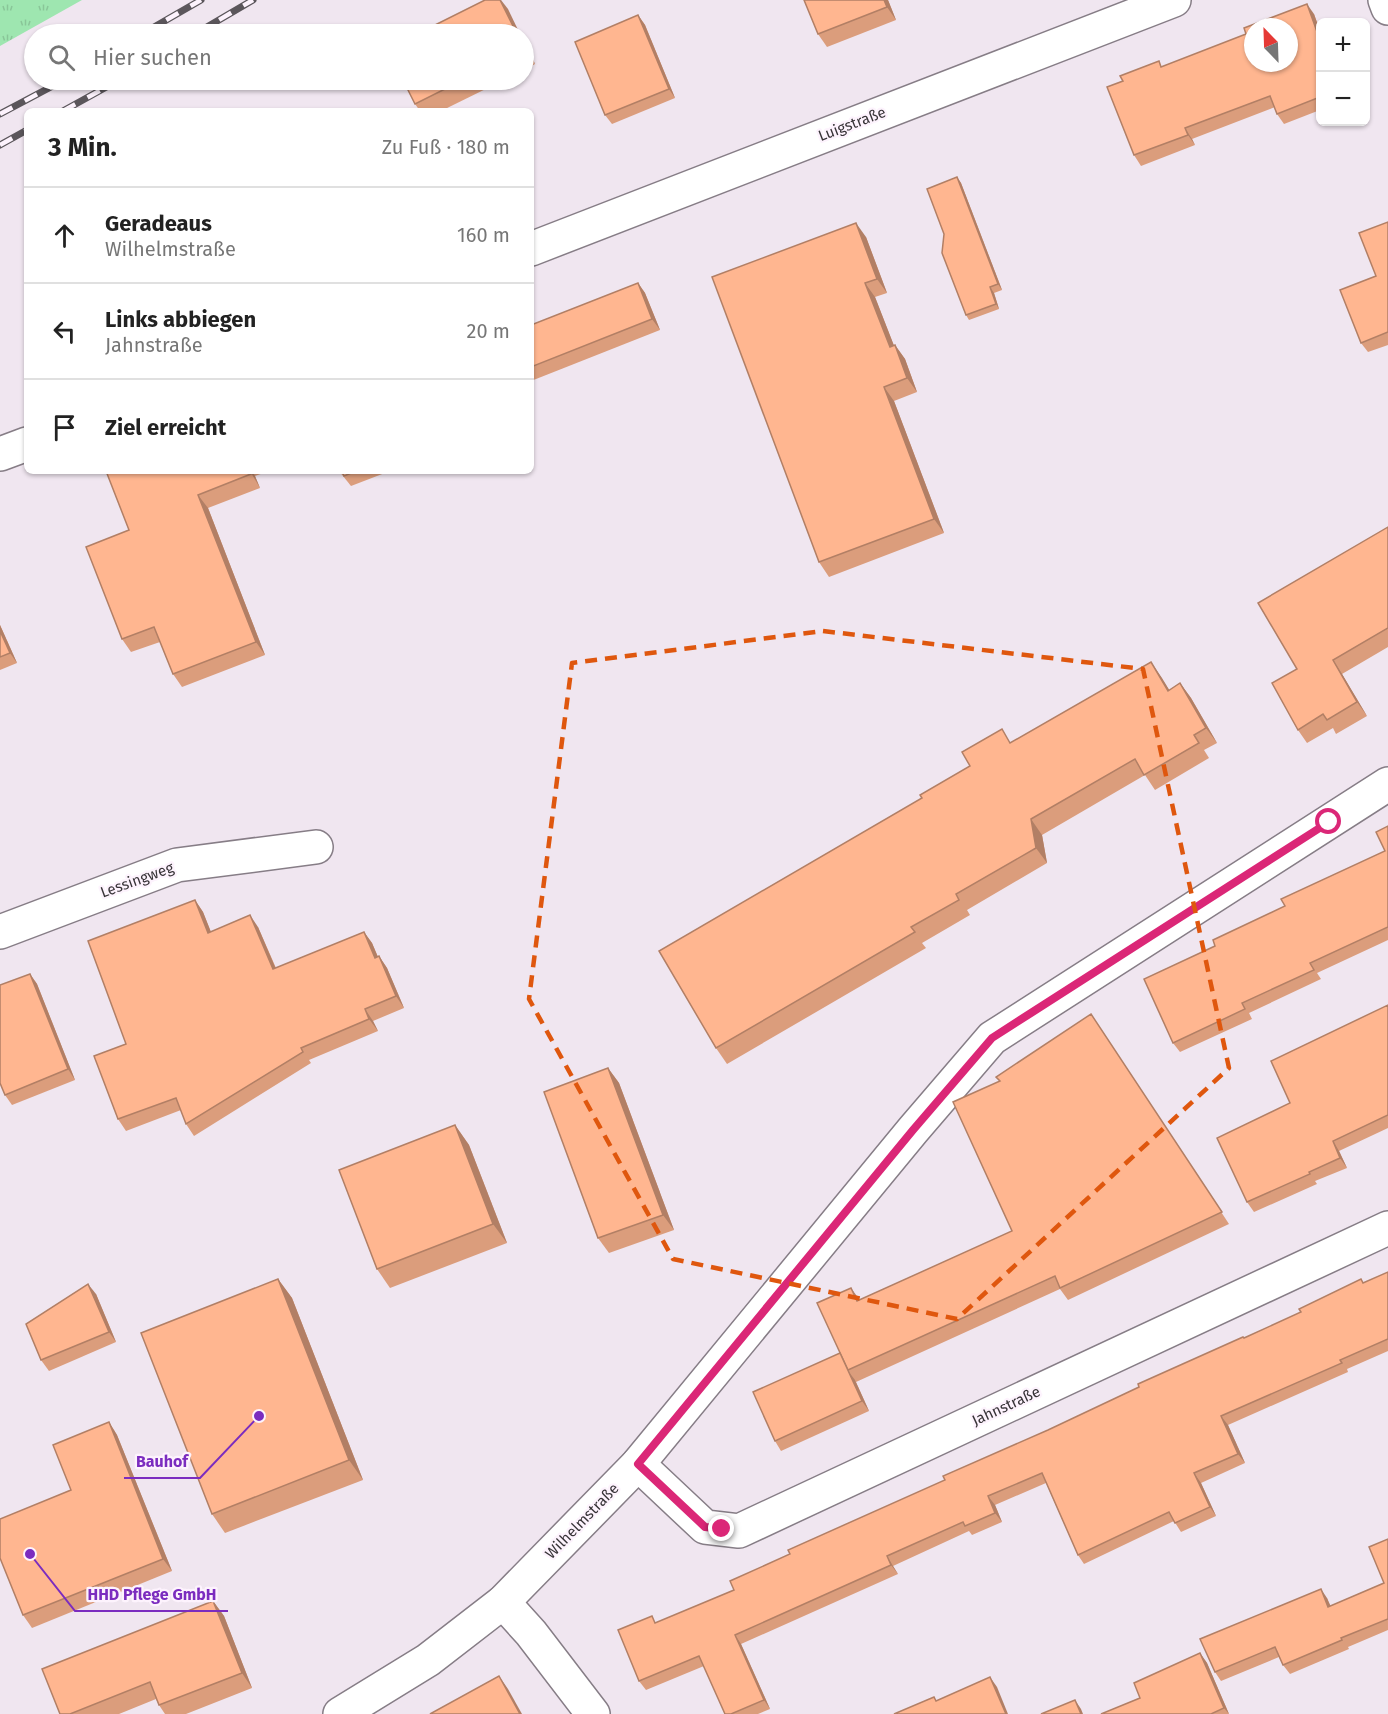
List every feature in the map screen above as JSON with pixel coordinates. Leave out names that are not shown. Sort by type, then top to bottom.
[{"type":"street","name":"Luigstraße","points":[[534,248],[1174,0]]},
{"type":"street","points":[[1385,0],[1388,8]]},
{"type":"street","points":[[0,454],[24,445]]},
{"type":"street","name":"Wilhelmstraße","points":[[340,1714],[428,1660],[502,1602],[638,1464],[913,1130],[992,1038],[1388,784]]},
{"type":"street","name":"Lessingweg","points":[[0,932],[177,865],[316,847]]},
{"type":"street","name":"Jahnstraße","points":[[638,1464],[705,1527],[740,1531],[1388,1228]]},
{"type":"street","points":[[502,1602],[531,1633],[593,1714]]},
{"type":"highlighted area","points":[[823,631],[1143,669],[1229,1068],[957,1319],[673,1259],[529,999],[572,663]]},
{"type":"green space","points":[[0,0],[82,0],[39,24],[24,24],[24,33],[0,46]]},
{"type":"building","points":[[485,0],[500,0],[512,24],[437,24]]},
{"type":"building","points":[[804,0],[884,0],[887,7],[818,34]]},
{"type":"building","points":[[1307,4],[1316,29],[1316,99],[1277,114],[1270,96],[1185,128],[1188,135],[1134,155],[1107,87],[1123,81],[1120,76],[1159,61],[1161,67],[1244,35],[1244,72],[1298,72],[1298,18],[1270,18]]},
{"type":"building","points":[[638,15],[669,89],[605,115],[575,42]]},
{"type":"building","points":[[408,90],[443,90],[415,104]]},
{"type":"building","points":[[957,177],[998,284],[990,287],[996,304],[966,315],[942,253],[944,234],[927,189]]},
{"type":"building","points":[[1388,222],[1388,332],[1361,343],[1340,290],[1376,276],[1359,233]]},
{"type":"building","points":[[856,223],[877,279],[865,283],[890,347],[895,345],[907,378],[884,387],[934,519],[819,562],[712,277]]},
{"type":"building","points":[[638,283],[652,319],[534,366],[534,324]]},
{"type":"building","points":[[107,474],[251,474],[198,495],[256,642],[173,674],[154,627],[122,639],[86,547],[129,530]]},
{"type":"building","points":[[1388,527],[1388,628],[1333,660],[1357,702],[1327,720],[1323,714],[1298,730],[1272,683],[1297,669],[1258,603]]},
{"type":"building","points":[[0,631],[10,653],[0,657]]},
{"type":"building","points":[[1151,662],[1168,691],[1180,683],[1206,728],[1194,735],[1199,743],[1144,775],[1135,759],[1031,819],[1036,848],[956,894],[959,900],[911,927],[915,932],[716,1048],[659,951],[922,798],[920,795],[970,766],[962,752],[1002,729],[1010,743]]},
{"type":"building","points":[[1388,826],[1388,927],[1310,963],[1314,970],[1242,1003],[1245,1009],[1173,1043],[1144,979],[1215,946],[1213,940],[1285,906],[1281,899],[1385,851],[1376,832]]},
{"type":"building","points":[[195,900],[208,933],[250,915],[273,969],[364,932],[375,958],[379,956],[396,996],[365,1009],[369,1019],[301,1048],[303,1052],[186,1124],[176,1098],[118,1119],[94,1056],[126,1044],[88,941]]},
{"type":"building","points":[[30,974],[68,1069],[5,1095],[0,1083],[0,985]]},
{"type":"building","points":[[1388,1005],[1388,1115],[1333,1141],[1340,1158],[1247,1202],[1217,1138],[1290,1103],[1271,1061]]},
{"type":"building","points":[[1091,1014],[1222,1212],[1060,1288],[1055,1276],[848,1370],[817,1303],[851,1288],[857,1301],[1012,1231],[953,1102],[1000,1081],[996,1077]]},
{"type":"building","points":[[608,1068],[663,1215],[598,1238],[544,1092]]},
{"type":"building","points":[[455,1125],[493,1224],[377,1269],[339,1170]]},
{"type":"building","points":[[1388,1272],[1388,1339],[1340,1360],[1342,1363],[1221,1416],[1238,1454],[1194,1473],[1210,1507],[1175,1523],[1169,1512],[1078,1555],[1042,1473],[988,1496],[995,1513],[965,1526],[963,1522],[887,1556],[891,1565],[735,1635],[764,1700],[731,1714],[725,1714],[699,1656],[639,1681],[618,1630],[652,1616],[655,1623],[734,1590],[730,1581],[790,1554],[788,1550],[945,1480],[943,1476],[1048,1430],[1139,1387],[1138,1384],[1301,1312],[1299,1309],[1361,1279],[1363,1283]]},
{"type":"building","points":[[278,1279],[349,1460],[212,1514],[141,1333]]},
{"type":"building","points":[[88,1284],[109,1332],[41,1360],[26,1324]]},
{"type":"building","points":[[840,1353],[862,1401],[775,1441],[753,1392]]},
{"type":"building","points":[[109,1422],[163,1559],[23,1615],[0,1558],[0,1519],[71,1490],[53,1445]]},
{"type":"building","points":[[1388,1539],[1388,1619],[1283,1665],[1275,1647],[1215,1672],[1200,1639],[1321,1589],[1328,1607],[1384,1583],[1369,1547]]},
{"type":"building","points":[[213,1601],[242,1673],[159,1705],[150,1682],[70,1714],[60,1714],[42,1669]]},
{"type":"building","points":[[1200,1653],[1224,1708],[1211,1714],[1101,1714],[1140,1698],[1134,1683]]},
{"type":"building","points":[[499,1676],[520,1714],[430,1714]]},
{"type":"building","points":[[990,1677],[1006,1714],[894,1714],[934,1697],[936,1701]]},
{"type":"building","points":[[1075,1700],[1081,1714],[1041,1714]]},
{"type":"railway","points":[[159,24],[201,0]]},
{"type":"railway","points":[[212,24],[253,0]]},
{"type":"railway","points":[[0,114],[45,90]]},
{"type":"railway","points":[[68,108],[101,90]]},
{"type":"railway","points":[[0,145],[24,132]]},
{"type":"place","name":"Bauhof","points":[[259,1416]]},
{"type":"place","name":"HHD Pflege GmbH","points":[[30,1554]]},
{"type":"route","points":[[722,1529],[705,1527],[638,1464],[913,1130],[992,1038],[1329,822]]}]
